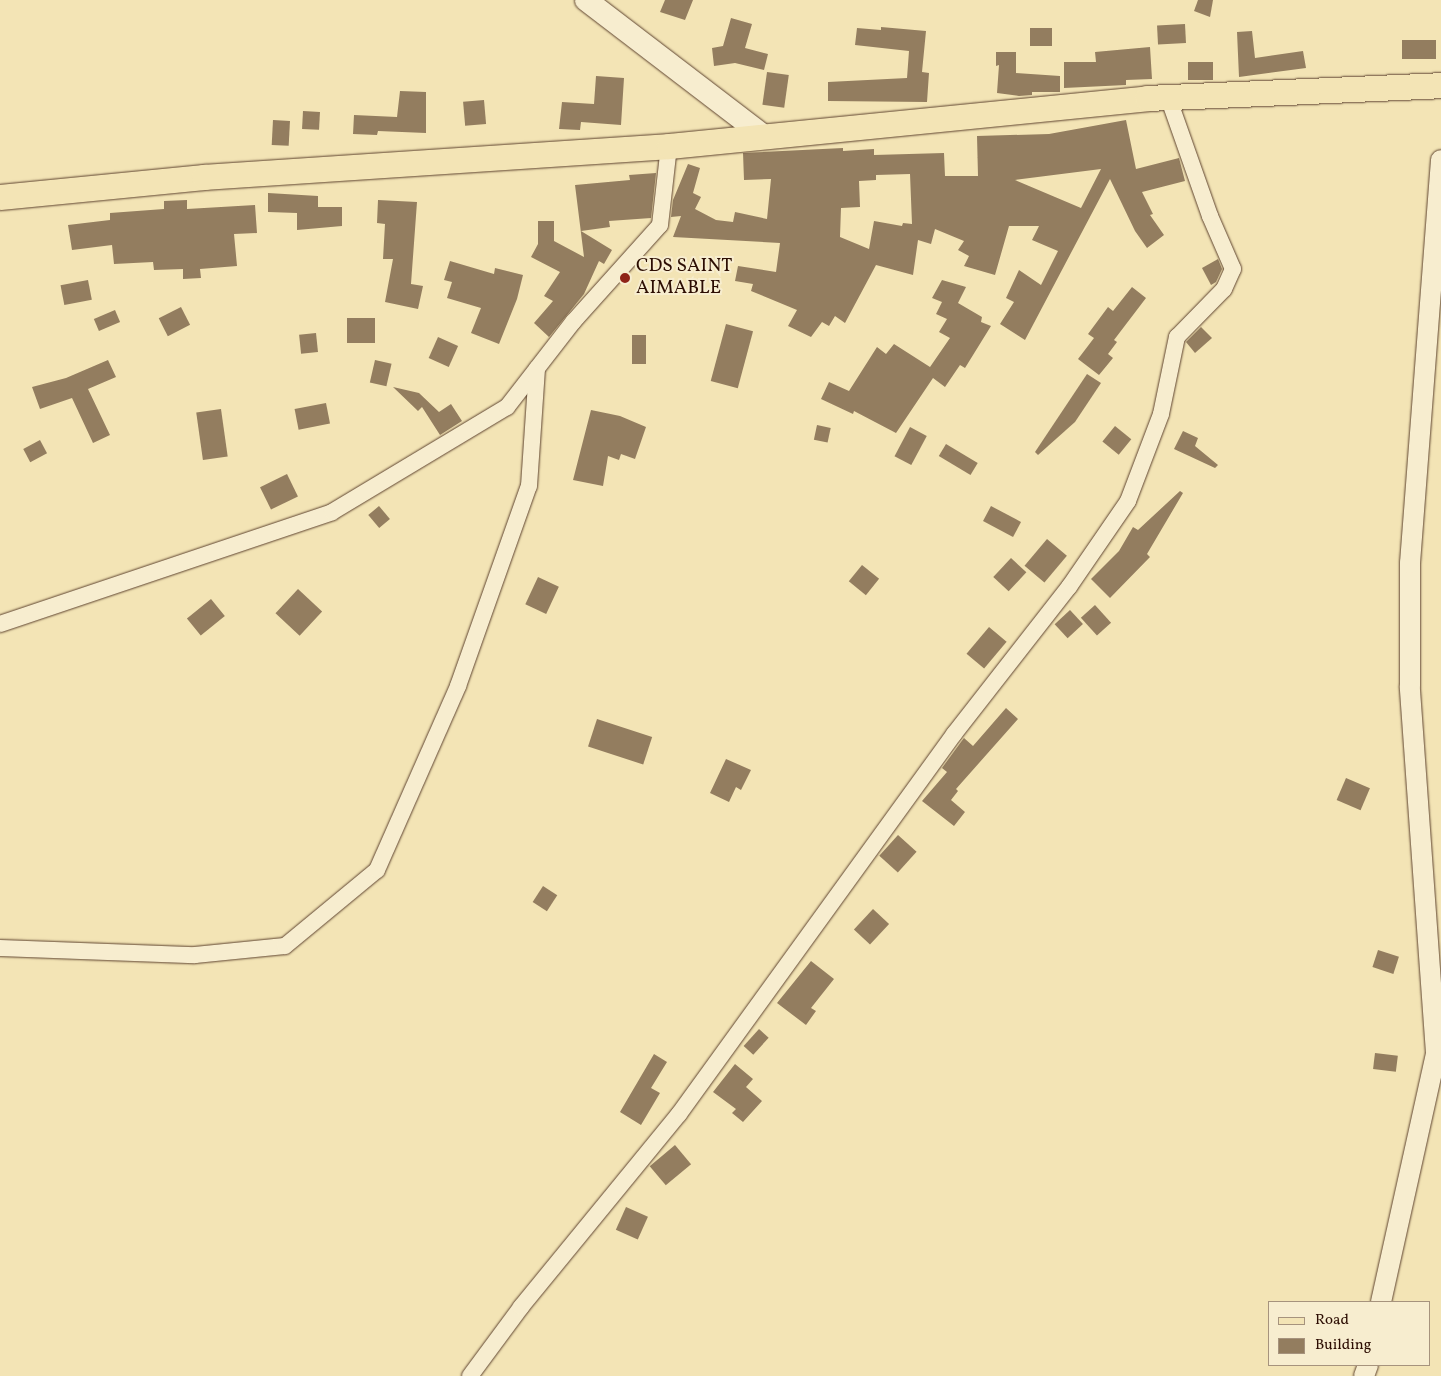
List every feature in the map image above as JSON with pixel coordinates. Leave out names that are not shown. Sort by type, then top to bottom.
[{"type":"main road","points":[[586,0],[764,136]]},
{"type":"main road","points":[[0,198],[204,177],[669,146],[1168,97],[1441,85]]},
{"type":"street","points":[[470,1376],[521,1307],[679,1114],[954,734],[1068,587],[1128,501],[1162,414],[1177,337],[1224,289],[1233,269],[1210,216],[1168,97]]},
{"type":"street","points":[[0,624],[332,512],[507,406],[573,322],[660,225],[669,146]]},
{"type":"street","points":[[1381,1301],[1436,1053],[1410,686],[1410,563],[1441,160]]},
{"type":"street","points":[[0,948],[195,955],[285,946],[376,870],[458,686],[529,486],[537,368]]},
{"type":"building","points":[[665,0],[693,0],[685,20],[660,12]]},
{"type":"building","points":[[1198,0],[1213,0],[1210,17],[1194,11]]},
{"type":"building","points":[[731,18],[752,24],[745,48],[768,54],[764,70],[735,63],[714,66],[712,48],[723,46]]},
{"type":"building","points":[[1185,24],[1186,43],[1158,44],[1157,25]]},
{"type":"building","points":[[881,27],[926,31],[922,72],[929,73],[927,102],[828,101],[828,82],[907,78],[909,51],[855,45],[857,28],[881,30]]},
{"type":"building","points":[[1030,28],[1052,28],[1052,46],[1030,46]]},
{"type":"building","points":[[1252,31],[1255,58],[1303,51],[1306,68],[1239,77],[1237,32]]},
{"type":"building","points":[[1402,40],[1436,40],[1436,59],[1402,59]]},
{"type":"building","points":[[1150,47],[1152,79],[1126,80],[1126,85],[1064,88],[1064,62],[1096,62],[1095,52]]},
{"type":"building","points":[[996,52],[1016,52],[1016,73],[1060,76],[1060,92],[1032,92],[1032,95],[1019,96],[997,93],[999,65],[996,66]]},
{"type":"building","points":[[1188,62],[1213,62],[1213,80],[1188,80]]},
{"type":"building","points":[[767,72],[789,75],[784,108],[762,105]]},
{"type":"building","points":[[596,76],[624,78],[621,125],[581,122],[580,130],[559,129],[562,102],[594,104]]},
{"type":"building","points":[[400,91],[426,92],[426,133],[378,131],[377,135],[353,134],[354,115],[397,117]]},
{"type":"building","points":[[484,100],[486,124],[465,126],[463,102]]},
{"type":"building","points":[[303,111],[320,112],[319,130],[302,129]]},
{"type":"building","points":[[273,120],[290,121],[289,146],[272,145]]},
{"type":"building","points":[[1126,120],[1136,169],[1179,158],[1185,181],[1142,192],[1153,214],[1150,215],[1164,235],[1147,248],[1135,231],[1110,179],[1025,340],[1000,324],[1014,302],[1006,298],[1019,270],[1041,285],[1058,251],[1032,240],[1039,226],[1009,226],[995,275],[964,266],[969,256],[958,250],[964,241],[935,229],[931,244],[918,240],[913,275],[876,265],[845,323],[835,316],[829,326],[822,322],[811,337],[788,326],[797,310],[751,291],[753,284],[735,281],[738,266],[776,272],[780,243],[673,237],[681,216],[671,217],[673,200],[688,164],[700,168],[693,193],[701,197],[695,209],[716,220],[733,222],[735,212],[767,219],[771,179],[744,180],[743,153],[843,148],[843,151],[874,149],[874,155],[944,153],[945,176],[978,176],[977,136],[1049,134]],"holes":[[[1101,169],[1081,208],[1015,180]],[[910,174],[912,224],[903,223],[902,226],[874,221],[869,249],[840,237],[841,208],[860,207],[859,181],[876,180],[876,175]]]},
{"type":"building","points":[[656,173],[651,218],[609,221],[610,227],[581,231],[612,250],[604,264],[599,261],[584,294],[549,337],[534,323],[553,301],[544,296],[560,272],[531,257],[538,244],[538,221],[554,221],[554,241],[584,257],[575,185],[630,180],[629,175]]},
{"type":"building","points":[[268,193],[318,196],[318,207],[342,207],[342,226],[297,230],[297,213],[268,212]]},
{"type":"building","points":[[187,200],[187,209],[255,205],[257,233],[234,234],[237,266],[200,269],[201,278],[183,279],[183,269],[154,270],[153,262],[114,264],[112,245],[72,250],[68,225],[110,220],[110,213],[164,209],[164,201]]},
{"type":"building","points":[[378,200],[417,202],[411,284],[423,286],[418,309],[385,302],[393,259],[383,259],[385,224],[377,223]]},
{"type":"building","points":[[1218,259],[1222,269],[1216,282],[1211,285],[1202,268]]},
{"type":"building","points":[[450,261],[494,274],[495,268],[523,275],[517,299],[499,344],[471,333],[481,308],[447,298],[452,282],[444,280]]},
{"type":"building","points":[[88,280],[92,300],[64,305],[61,285]]},
{"type":"building","points":[[942,280],[966,287],[958,303],[982,317],[981,322],[991,326],[965,368],[960,365],[945,387],[933,378],[896,433],[854,411],[853,414],[821,399],[829,382],[849,391],[877,347],[886,354],[894,344],[930,367],[950,338],[939,332],[947,319],[936,314],[942,302],[932,298]]},
{"type":"building","points":[[1132,287],[1146,298],[1114,340],[1117,342],[1108,354],[1113,358],[1099,375],[1078,359],[1094,338],[1088,334],[1108,307],[1113,311]]},
{"type":"building","points":[[181,307],[190,325],[168,336],[159,318]]},
{"type":"building","points":[[115,310],[120,322],[99,331],[94,319]]},
{"type":"building","points":[[347,318],[375,318],[375,343],[347,343]]},
{"type":"building","points":[[726,324],[753,331],[738,388],[711,381]]},
{"type":"building","points":[[1201,327],[1212,338],[1195,353],[1186,342]]},
{"type":"building","points":[[316,333],[318,352],[301,354],[299,335]]},
{"type":"building","points":[[632,335],[646,335],[646,364],[632,364]]},
{"type":"building","points":[[438,337],[458,346],[449,367],[429,358]]},
{"type":"building","points":[[108,360],[116,377],[88,389],[110,435],[93,443],[72,398],[40,409],[32,387],[66,378]]},
{"type":"building","points":[[375,360],[392,364],[386,386],[370,382]]},
{"type":"building","points":[[1087,374],[1101,383],[1075,422],[1038,455],[1035,452]]},
{"type":"building","points":[[393,387],[419,393],[439,412],[451,404],[462,421],[440,435],[422,407],[418,411]]},
{"type":"building","points":[[326,403],[330,424],[299,430],[295,409]]},
{"type":"building","points":[[221,409],[228,457],[203,460],[196,412]]},
{"type":"building","points":[[591,410],[620,416],[646,427],[635,459],[621,454],[619,460],[608,456],[603,486],[573,480]]},
{"type":"building","points":[[817,425],[831,428],[828,443],[814,440]]},
{"type":"building","points":[[1115,426],[1131,439],[1119,455],[1102,442]]},
{"type":"building","points":[[910,427],[927,436],[911,465],[895,456]]},
{"type":"building","points":[[1183,431],[1198,438],[1195,446],[1218,465],[1215,468],[1174,449]]},
{"type":"building","points":[[40,440],[47,453],[30,462],[23,449]]},
{"type":"building","points":[[946,444],[978,463],[971,475],[939,456]]},
{"type":"building","points":[[287,474],[298,496],[271,510],[260,487]]},
{"type":"building","points":[[1180,491],[1183,493],[1147,554],[1150,557],[1110,598],[1091,579],[1119,551],[1133,527],[1138,530]]},
{"type":"building","points":[[379,506],[390,519],[379,528],[368,515]]},
{"type":"building","points":[[991,506],[1021,522],[1013,537],[983,521]]},
{"type":"building","points":[[1047,539],[1067,556],[1044,583],[1025,566]]},
{"type":"building","points":[[1011,558],[1026,572],[1009,591],[993,577]]},
{"type":"building","points":[[862,565],[879,579],[866,595],[849,581]]},
{"type":"building","points":[[538,577],[559,587],[546,614],[525,604]]},
{"type":"building","points":[[298,589],[322,612],[300,636],[275,613]]},
{"type":"building","points":[[211,599],[225,616],[201,636],[187,619]]},
{"type":"building","points":[[1095,605],[1111,623],[1097,636],[1081,618]]},
{"type":"building","points":[[1070,610],[1083,624],[1068,638],[1055,624]]},
{"type":"building","points":[[989,627],[1007,642],[984,669],[967,654]]},
{"type":"building","points":[[1006,708],[1018,719],[956,789],[958,791],[951,800],[965,812],[954,826],[922,801],[947,772],[942,768],[964,738],[973,746]]},
{"type":"building","points":[[597,719],[652,737],[643,765],[588,747]]},
{"type":"building","points":[[726,759],[751,770],[741,790],[736,787],[729,802],[710,793]]},
{"type":"building","points":[[1346,778],[1370,788],[1361,810],[1337,800]]},
{"type":"building","points":[[898,835],[917,852],[898,873],[879,856]]},
{"type":"building","points":[[543,886],[557,895],[547,911],[533,902]]},
{"type":"building","points":[[873,909],[889,924],[870,944],[854,929]]},
{"type":"building","points":[[1378,950],[1399,957],[1393,974],[1372,967]]},
{"type":"building","points":[[811,961],[834,979],[811,1008],[816,1011],[806,1025],[777,1003]]},
{"type":"building","points":[[759,1029],[769,1038],[753,1055],[744,1046]]},
{"type":"building","points":[[1375,1053],[1398,1056],[1396,1072],[1373,1069]]},
{"type":"building","points":[[654,1054],[667,1062],[651,1088],[660,1093],[641,1125],[620,1112]]},
{"type":"building","points":[[735,1064],[753,1079],[746,1087],[762,1101],[743,1122],[732,1113],[736,1109],[713,1092]]},
{"type":"building","points":[[675,1145],[691,1164],[666,1185],[650,1166]]},
{"type":"building","points":[[626,1207],[648,1217],[638,1240],[616,1230]]},
{"type":"place","name":"CDS SAINT AIMABLE","points":[[625,278]]}]
